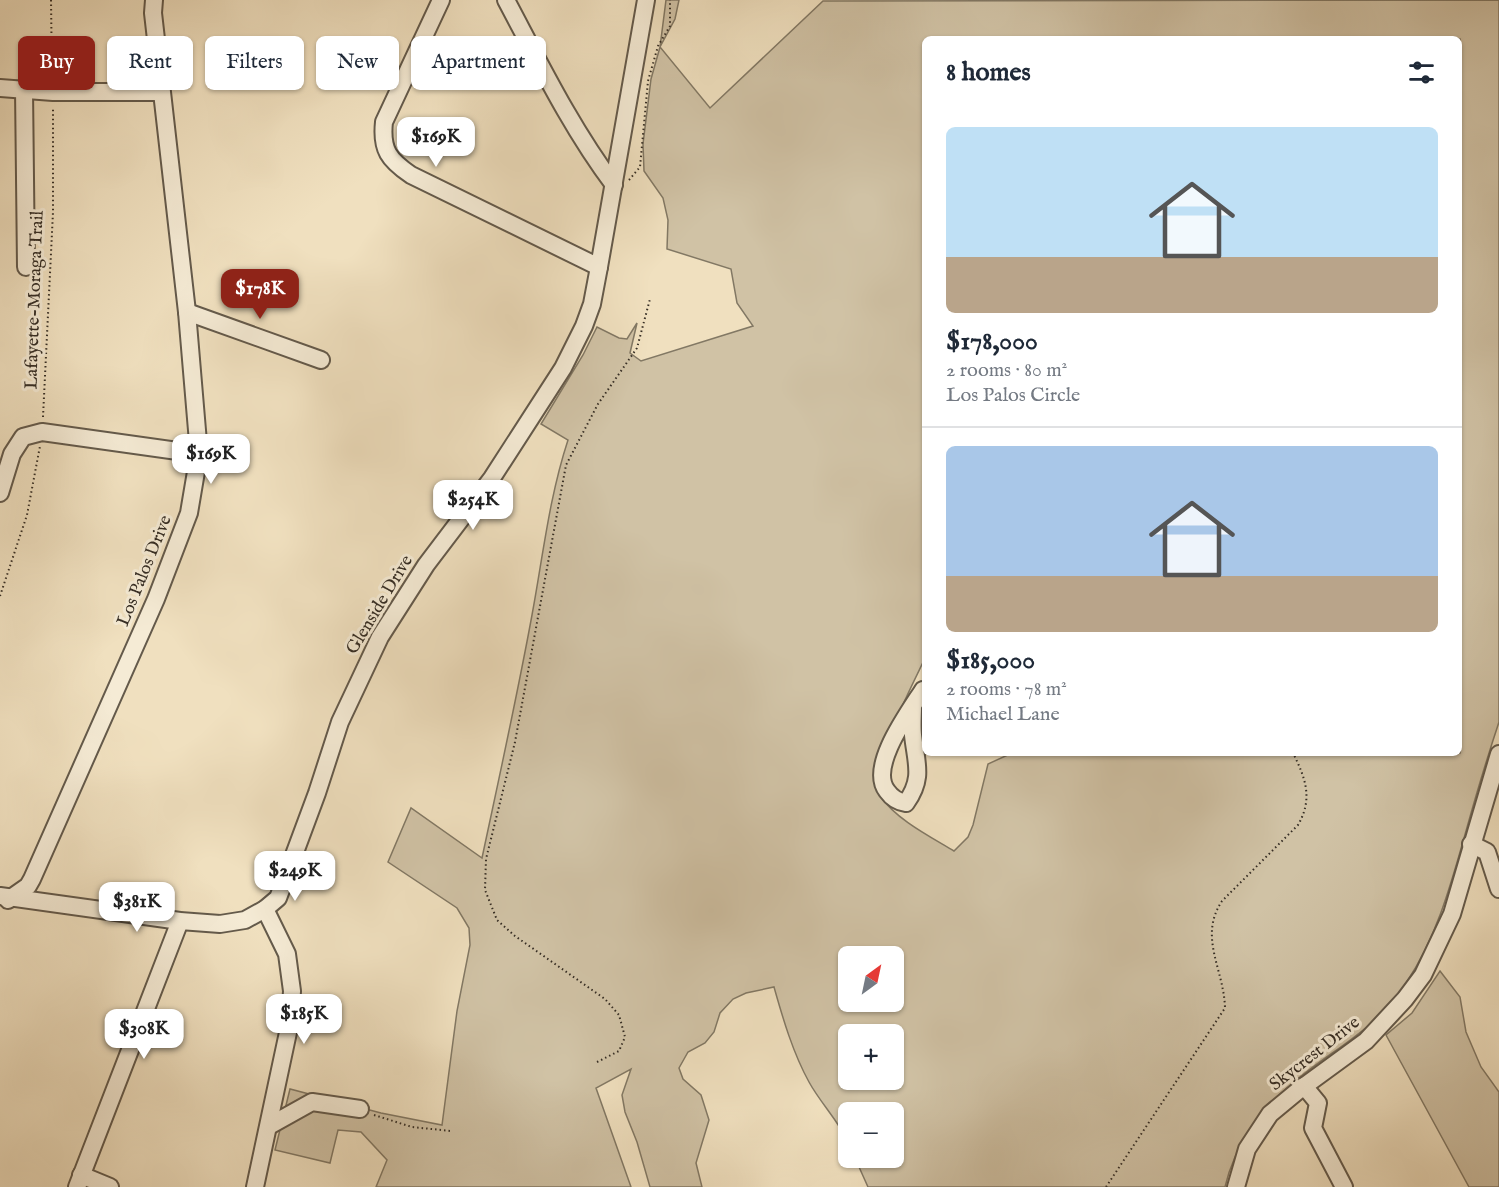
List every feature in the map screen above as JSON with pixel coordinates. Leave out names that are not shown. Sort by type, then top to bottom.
[{"type":"street","name":"Los Palos Drive","points":[[4,900],[28,886],[32,879],[156,599],[189,513],[199,454],[187,312],[160,92],[153,13],[154,0]]},
{"type":"street","points":[[441,0],[384,122],[383,143],[388,156],[411,175],[587,259],[599,267]]},
{"type":"street","points":[[506,0],[601,168],[614,185]]},
{"type":"street","name":"Glenside Drive","points":[[4,900],[180,921],[234,923],[265,909],[278,898],[340,722],[380,637],[426,565],[492,478],[576,346],[588,315],[599,267],[646,0]]},
{"type":"street","points":[[0,88],[18,90]]},
{"type":"street","points":[[26,267],[24,90],[160,92]]},
{"type":"street","points":[[187,312],[321,360]]},
{"type":"street","points":[[0,493],[12,454],[24,437],[42,432],[199,454]]},
{"type":"street","points":[[913,706],[913,734],[918,783],[906,803],[890,796],[882,786],[881,776],[891,746],[913,706],[922,692]]},
{"type":"street","name":"Skycrest Drive","points":[[1236,1187],[1247,1149],[1270,1114],[1366,1041],[1424,975],[1452,914],[1499,754]]},
{"type":"street","points":[[1471,843],[1487,852],[1499,889]]},
{"type":"street","points":[[255,1187],[291,1023],[291,972],[287,954],[265,909]]},
{"type":"street","points":[[110,1187],[79,1181],[180,921]]},
{"type":"street","points":[[1304,1086],[1318,1103],[1313,1128],[1344,1187]]},
{"type":"street","points":[[269,1126],[312,1102],[360,1109]]},
{"type":"path","name":"Lafayette-Moraga Trail","points":[[0,596],[27,515],[42,432],[52,212],[51,0]]},
{"type":"path","points":[[597,1062],[619,1051],[626,1037],[619,1015],[605,999],[515,936],[497,920],[486,890],[486,859],[515,742],[566,465],[598,404],[637,348],[650,299]]},
{"type":"path","points":[[1106,1187],[1225,1008],[1211,927],[1213,914],[1222,901],[1298,825],[1306,811],[1307,794],[1301,768],[1295,756]]},
{"type":"path","points":[[360,1109],[412,1127],[451,1131]]},
{"type":"shaded area","points":[[666,0],[679,0],[675,19],[660,47]]},
{"type":"shaded area","points":[[1499,0],[1499,722],[1449,890],[1435,929],[1417,965],[1394,1000],[1381,1014],[1282,1092],[1260,1116],[1235,1157],[1225,1187],[868,1187],[859,1168],[904,1168],[904,1102],[838,1102],[838,1125],[803,1071],[789,1036],[774,987],[746,993],[733,999],[720,1013],[714,1032],[705,1043],[688,1052],[679,1068],[683,1079],[701,1095],[709,1120],[696,1163],[702,1187],[650,1187],[637,1142],[625,1112],[622,1095],[631,1069],[596,1088],[631,1187],[376,1187],[387,1160],[361,1132],[338,1130],[330,1163],[275,1150],[290,1089],[381,1113],[442,1125],[457,1011],[470,945],[469,928],[457,908],[388,862],[411,808],[482,858],[532,615],[551,505],[568,440],[541,424],[583,355],[597,327],[619,338],[627,339],[637,323],[630,353],[641,361],[753,326],[737,303],[731,269],[667,249],[668,220],[663,198],[644,171],[643,144],[651,79],[660,47],[710,108],[823,1]]},
{"type":"shaded area","points":[[1440,971],[1460,997],[1466,1032],[1481,1067],[1499,1092],[1499,1187],[1469,1187],[1386,1035],[1412,1013]]}]
